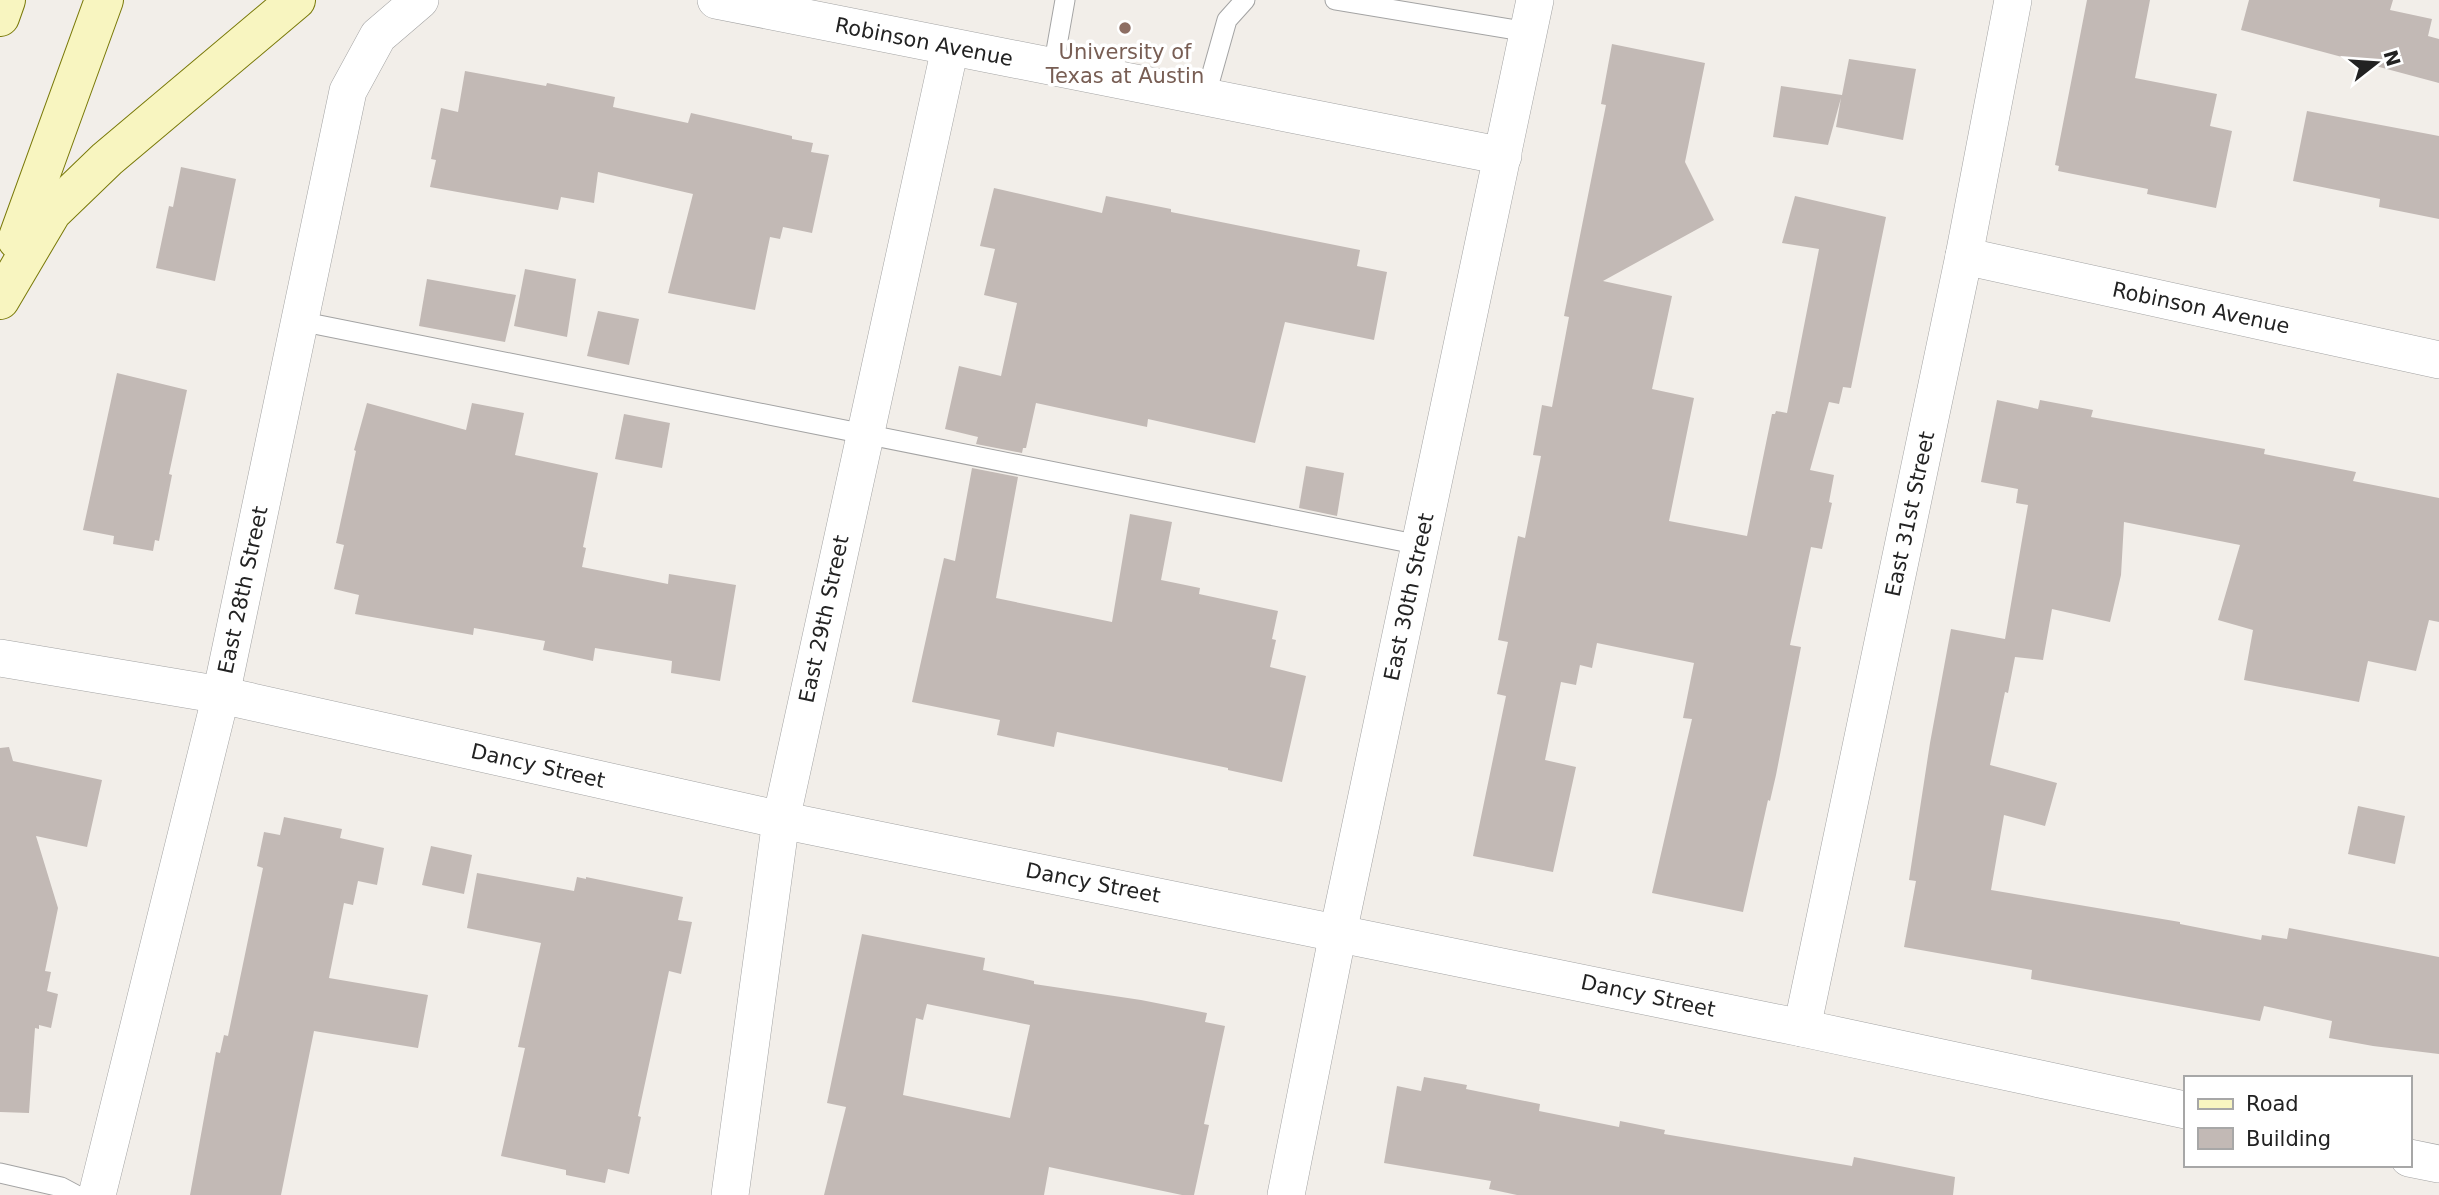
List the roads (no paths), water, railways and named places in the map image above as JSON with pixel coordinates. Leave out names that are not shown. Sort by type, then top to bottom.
[{"type":"main road","points":[[0,17],[6,0]]},
{"type":"main road","points":[[0,288],[104,0]]},
{"type":"main road","points":[[0,300],[51,212],[107,159],[296,0]]},
{"type":"street","name":"Robinson Avenue","points":[[716,0],[1503,156]]},
{"type":"street","name":"East 31st Street","points":[[1802,1028],[1964,256],[2013,0]]},
{"type":"street","name":"East 28th Street","points":[[97,1195],[221,695],[348,90],[378,36],[418,1]]},
{"type":"street","name":"East 30th Street","points":[[1286,1195],[1338,933],[1531,16]]},
{"type":"street","name":"East 29th Street","points":[[730,1195],[780,820],[950,48]]},
{"type":"street","name":"Robinson Avenue","points":[[1964,256],[2439,360]]},
{"type":"street","name":"Dancy Street","points":[[0,658],[221,695],[780,820],[1802,1028],[2184,1110]]},
{"type":"street","points":[[2411,1158],[2439,1164]]},
{"type":"lane","points":[[1053,68],[1065,0]]},
{"type":"lane","points":[[1205,98],[1227,20],[1245,0]]},
{"type":"lane","points":[[1335,0],[1531,16]]},
{"type":"lane","points":[[299,321],[1420,545]]},
{"type":"lane","points":[[0,1173],[61,1187],[76,1195]]},
{"type":"place","name":"University of Texas at Austin","points":[[1125,28]]}]
